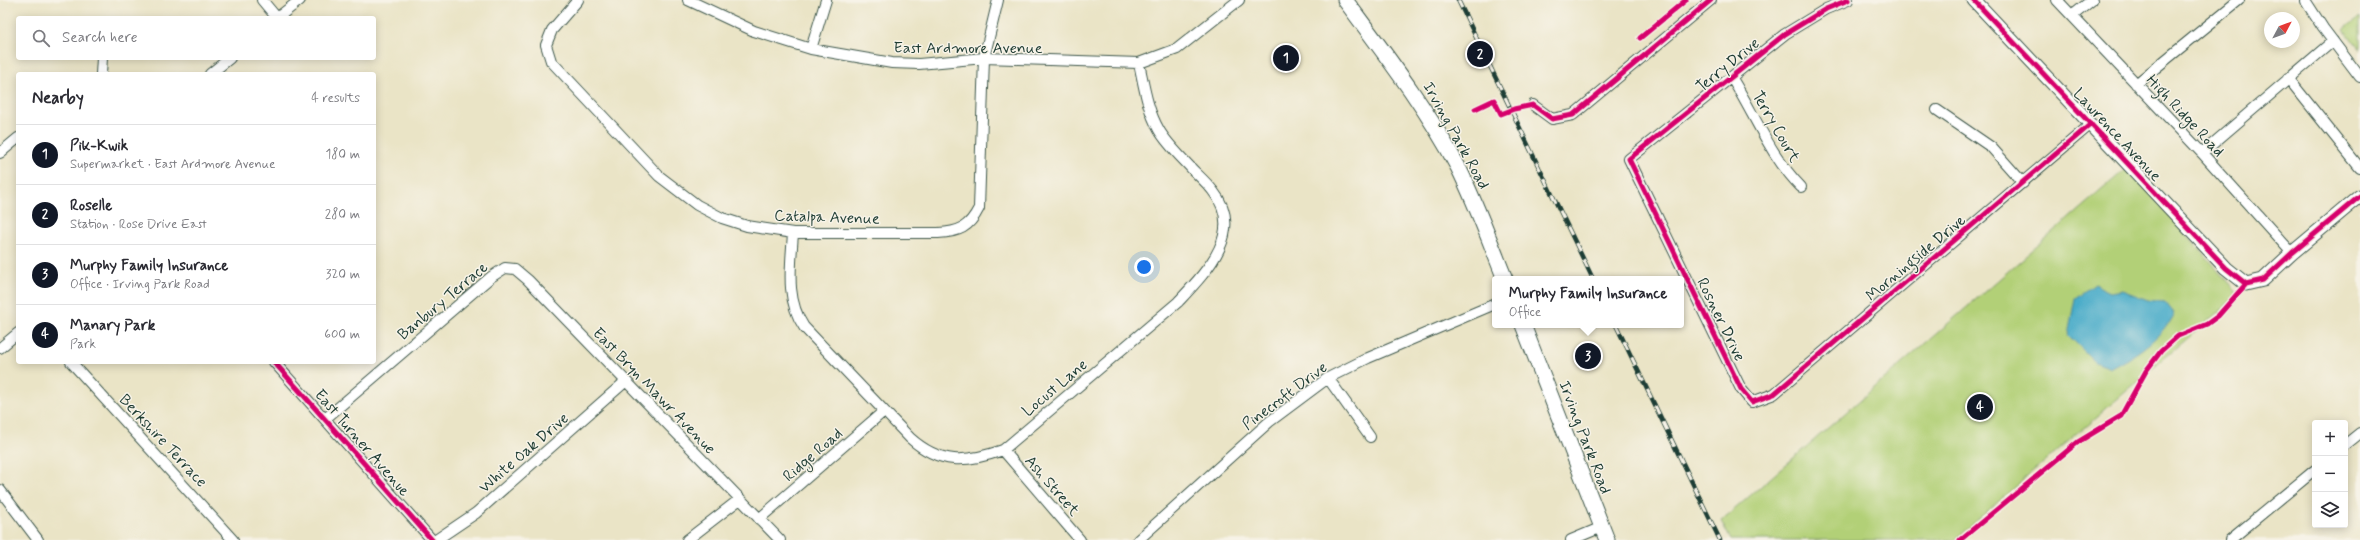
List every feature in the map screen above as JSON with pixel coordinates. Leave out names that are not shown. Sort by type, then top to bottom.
[{"type":"main road","name":"Irving Park Road","points":[[1345,0],[1411,88],[1437,130],[1458,168],[1504,276]]},
{"type":"main road","name":"Irving Park Road","points":[[1524,328],[1604,534]]},
{"type":"street","points":[[262,0],[275,16]]},
{"type":"street","points":[[280,16],[300,0]]},
{"type":"street","name":"Catalpa Avenue","points":[[578,0],[556,24],[546,45],[551,61],[557,69],[659,176],[676,191],[697,205],[722,218],[747,226],[793,233],[938,233],[960,230],[967,226],[979,208],[984,58],[998,0]]},
{"type":"street","name":"East Ardmore Avenue","points":[[688,0],[754,31],[811,49],[892,63],[919,64],[984,58],[1139,63],[1177,49],[1239,0]]},
{"type":"street","points":[[811,49],[826,0]]},
{"type":"street","points":[[1533,105],[1552,119],[1572,115],[1711,0]]},
{"type":"street","name":"Terry Drive","points":[[1629,159],[1802,22],[1848,0]]},
{"type":"street","name":"Lawrence Avenue","points":[[1974,0],[2226,268],[2246,284],[2263,280],[2292,252]]},
{"type":"street","name":"High Ridge Road","points":[[2057,0],[2202,153],[2292,252]]},
{"type":"street","points":[[2072,16],[2092,0]]},
{"type":"street","points":[[2136,84],[2239,0]]},
{"type":"street","points":[[2305,0],[2333,41],[2360,76]]},
{"type":"street","points":[[2202,153],[2333,41]]},
{"type":"street","points":[[101,72],[102,60]]},
{"type":"street","points":[[212,72],[228,60]]},
{"type":"street","name":"Locust Lane","points":[[793,233],[790,289],[796,315],[804,327],[884,411],[919,446],[952,460],[978,459],[1003,450],[1178,302],[1199,280],[1222,244],[1227,225],[1223,208],[1214,191],[1159,131],[1147,104],[1139,63]]},
{"type":"street","name":"Terry Court","points":[[1731,77],[1750,106],[1780,164],[1801,187]]},
{"type":"street","points":[[2288,78],[2360,168]]},
{"type":"street","points":[[1937,110],[1991,147],[2023,183]]},
{"type":"street","name":"Morningside Drive","points":[[1752,402],[1774,394],[2091,124]]},
{"type":"street","points":[[0,153],[16,140]]},
{"type":"street","name":"Rosner Drive","points":[[1629,159],[1741,390],[1752,402]]},
{"type":"street","points":[[2292,252],[2360,196]]},
{"type":"street","name":"East Bryn Mawr Avenue","points":[[505,268],[515,269],[528,280],[780,540]]},
{"type":"street","name":"Banbury Terrace","points":[[326,419],[491,277],[505,268]]},
{"type":"street","name":"Pinecroft Drive","points":[[1138,540],[1268,422],[1328,378],[1368,358],[1492,305]]},
{"type":"street","points":[[0,348],[16,335]]},
{"type":"street","name":"Berkshire Terrace","points":[[73,364],[233,540]]},
{"type":"street","name":"East Turner Avenue","points":[[276,364],[432,540]]},
{"type":"street","points":[[1328,378],[1370,436]]},
{"type":"street","name":"White Oak Drive","points":[[436,540],[476,513],[626,381]]},
{"type":"street","name":"Ridge Road","points":[[759,519],[884,411]]},
{"type":"street","points":[[2348,443],[2360,433]]},
{"type":"street","name":"Ash Street","points":[[1003,450],[1080,540]]},
{"type":"street","points":[[2230,540],[2312,472]]},
{"type":"street","points":[[0,490],[38,540]]},
{"type":"street","points":[[687,540],[740,499]]},
{"type":"street","points":[[1571,540],[1604,534]]},
{"type":"green space","points":[[2360,17],[2360,50],[2344,29]]},
{"type":"green space","points":[[2128,167],[2239,294],[1954,540],[1731,540],[1721,521]]},
{"type":"water","points":[[2094,284],[2110,292],[2122,290],[2148,300],[2165,302],[2174,313],[2163,330],[2147,345],[2111,368],[2095,362],[2068,335],[2075,298]]},
{"type":"railway","points":[[1458,0],[1592,276]]},
{"type":"railway","points":[[1617,328],[1720,540]]},
{"type":"cycle path","points":[[1640,38],[1686,0]]},
{"type":"cycle path","points":[[1475,109],[1494,100],[1501,114],[1514,109],[1533,105],[1552,119],[1573,115],[1711,0]]},
{"type":"cycle path","points":[[1848,0],[1826,9],[1785,34],[1629,159],[1741,389],[1752,402],[1774,394],[2091,124]]},
{"type":"cycle path","points":[[1974,0],[2226,268],[2246,284]]},
{"type":"cycle path","points":[[2246,284],[2263,280],[2292,253],[2360,196]]},
{"type":"cycle path","points":[[1960,540],[2078,442],[2121,416],[2146,371],[2161,351],[2178,336],[2207,324],[2218,316],[2246,284]]},
{"type":"cycle path","points":[[276,364],[432,540]]},
{"type":"place","name":"Roselle","points":[[1480,54]]},
{"type":"place","name":"Pik-Kwik","points":[[1286,58]]},
{"type":"place","name":"Murphy Family Insurance","points":[[1588,356]]},
{"type":"place","name":"Manary Park","points":[[1980,407]]}]
